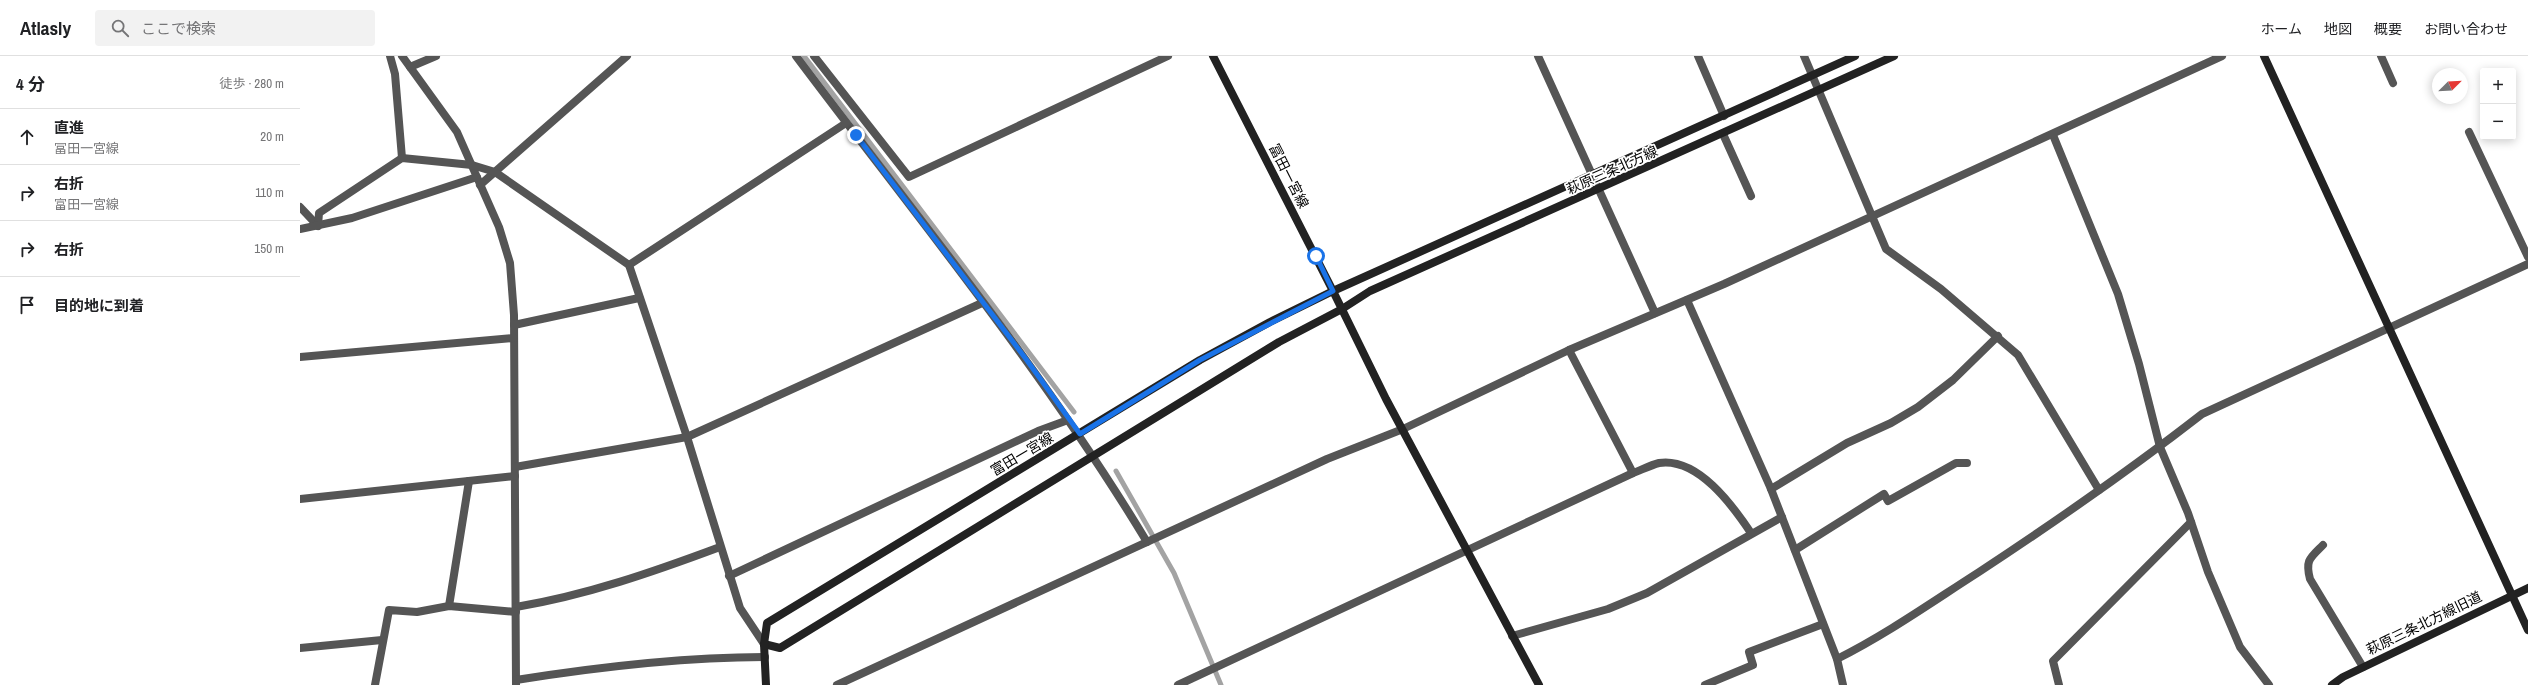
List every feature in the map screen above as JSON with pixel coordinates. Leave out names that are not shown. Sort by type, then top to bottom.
[{"type":"main road","name":"冨田一宮線","points":[[1213,56],[1333,291],[1386,399],[1403,428],[1539,685]]},
{"type":"main road","name":"萩原三条北方線","points":[[1333,291],[1855,56]]},
{"type":"main road","name":"萩原三条北方線","points":[[1342,309],[1370,291],[1599,190],[1894,56]]},
{"type":"main road","points":[[2264,56],[2390,327],[2511,596],[2528,630]]},
{"type":"main road","name":"富田一宮線","points":[[766,685],[764,644],[767,623],[1200,360],[1333,291]]},
{"type":"main road","points":[[764,644],[780,648],[1279,342],[1342,309]]},
{"type":"main road","name":"萩原三条北方線旧道","points":[[2332,685],[2363,667],[2528,588]]},
{"type":"street","points":[[390,56],[395,74],[402,158]]},
{"type":"street","points":[[402,56],[457,132],[506,247],[510,262],[514,325],[516,682],[706,657],[765,657]]},
{"type":"street","points":[[410,67],[436,56]]},
{"type":"street","points":[[300,229],[352,218],[479,181],[495,172],[627,56]]},
{"type":"street","points":[[796,56],[1080,434],[1092,456],[1148,542]]},
{"type":"street","points":[[814,56],[909,177],[1168,56]]},
{"type":"street","points":[[1538,56],[1656,313]]},
{"type":"street","points":[[1698,56],[1724,116]]},
{"type":"street","points":[[1804,56],[1886,249],[1941,289],[1998,336],[2018,355],[2099,490]]},
{"type":"street","points":[[837,685],[1327,459],[1403,428],[1569,350],[1687,300],[1873,217],[2222,56]]},
{"type":"street","points":[[2381,56],[2393,83]]},
{"type":"street","points":[[629,265],[846,123]]},
{"type":"street","points":[[2470,132],[2528,257]]},
{"type":"street","points":[[1723,134],[1751,196]]},
{"type":"street","points":[[2053,135],[2118,294],[2140,364],[2160,447],[2191,522],[2208,572],[2240,648],[2269,685]]},
{"type":"street","points":[[318,226],[319,213],[402,158],[472,165],[495,172],[629,265],[687,437],[720,548],[740,608],[764,644]]},
{"type":"street","points":[[300,207],[318,226]]},
{"type":"street","points":[[1837,659],[1873,641],[2099,490],[2160,447],[2202,414],[2528,264]]},
{"type":"street","points":[[514,325],[639,298]]},
{"type":"street","points":[[1687,300],[1771,489],[1837,659],[1843,685]]},
{"type":"street","points":[[515,467],[687,437],[982,303]]},
{"type":"street","points":[[1771,489],[1847,443],[1891,423],[1918,407],[1953,380],[1998,336]]},
{"type":"street","points":[[300,357],[514,338]]},
{"type":"street","points":[[1569,350],[1633,473]]},
{"type":"street","points":[[729,576],[1038,431],[1068,420]]},
{"type":"street","points":[[1178,685],[1633,473],[1660,463],[1677,465],[1699,475],[1715,487],[1730,503],[1751,533]]},
{"type":"street","points":[[1795,550],[1884,494],[1888,500],[1956,463],[1966,463]]},
{"type":"street","points":[[300,499],[515,476]]},
{"type":"street","points":[[449,606],[469,481]]},
{"type":"street","points":[[1512,636],[1608,609],[1647,593],[1751,533],[1782,517]]},
{"type":"street","points":[[2059,685],[2053,661],[2191,522]]},
{"type":"street","points":[[2323,545],[2309,560],[2307,568],[2310,579],[2363,667]]},
{"type":"street","points":[[375,685],[382,640],[389,610],[417,612],[449,606],[516,609],[592,591],[720,548]]},
{"type":"street","points":[[1705,685],[1753,665],[1749,652],[1823,624]]},
{"type":"street","points":[[300,648],[382,640]]},
{"type":"waterway","points":[[804,56],[1074,412]]},
{"type":"waterway","points":[[1116,471],[1174,573],[1221,685]]},
{"type":"route","points":[[856,135],[1026,359],[1074,429],[1080,434],[1200,360],[1270,322],[1333,291],[1316,256]]}]
